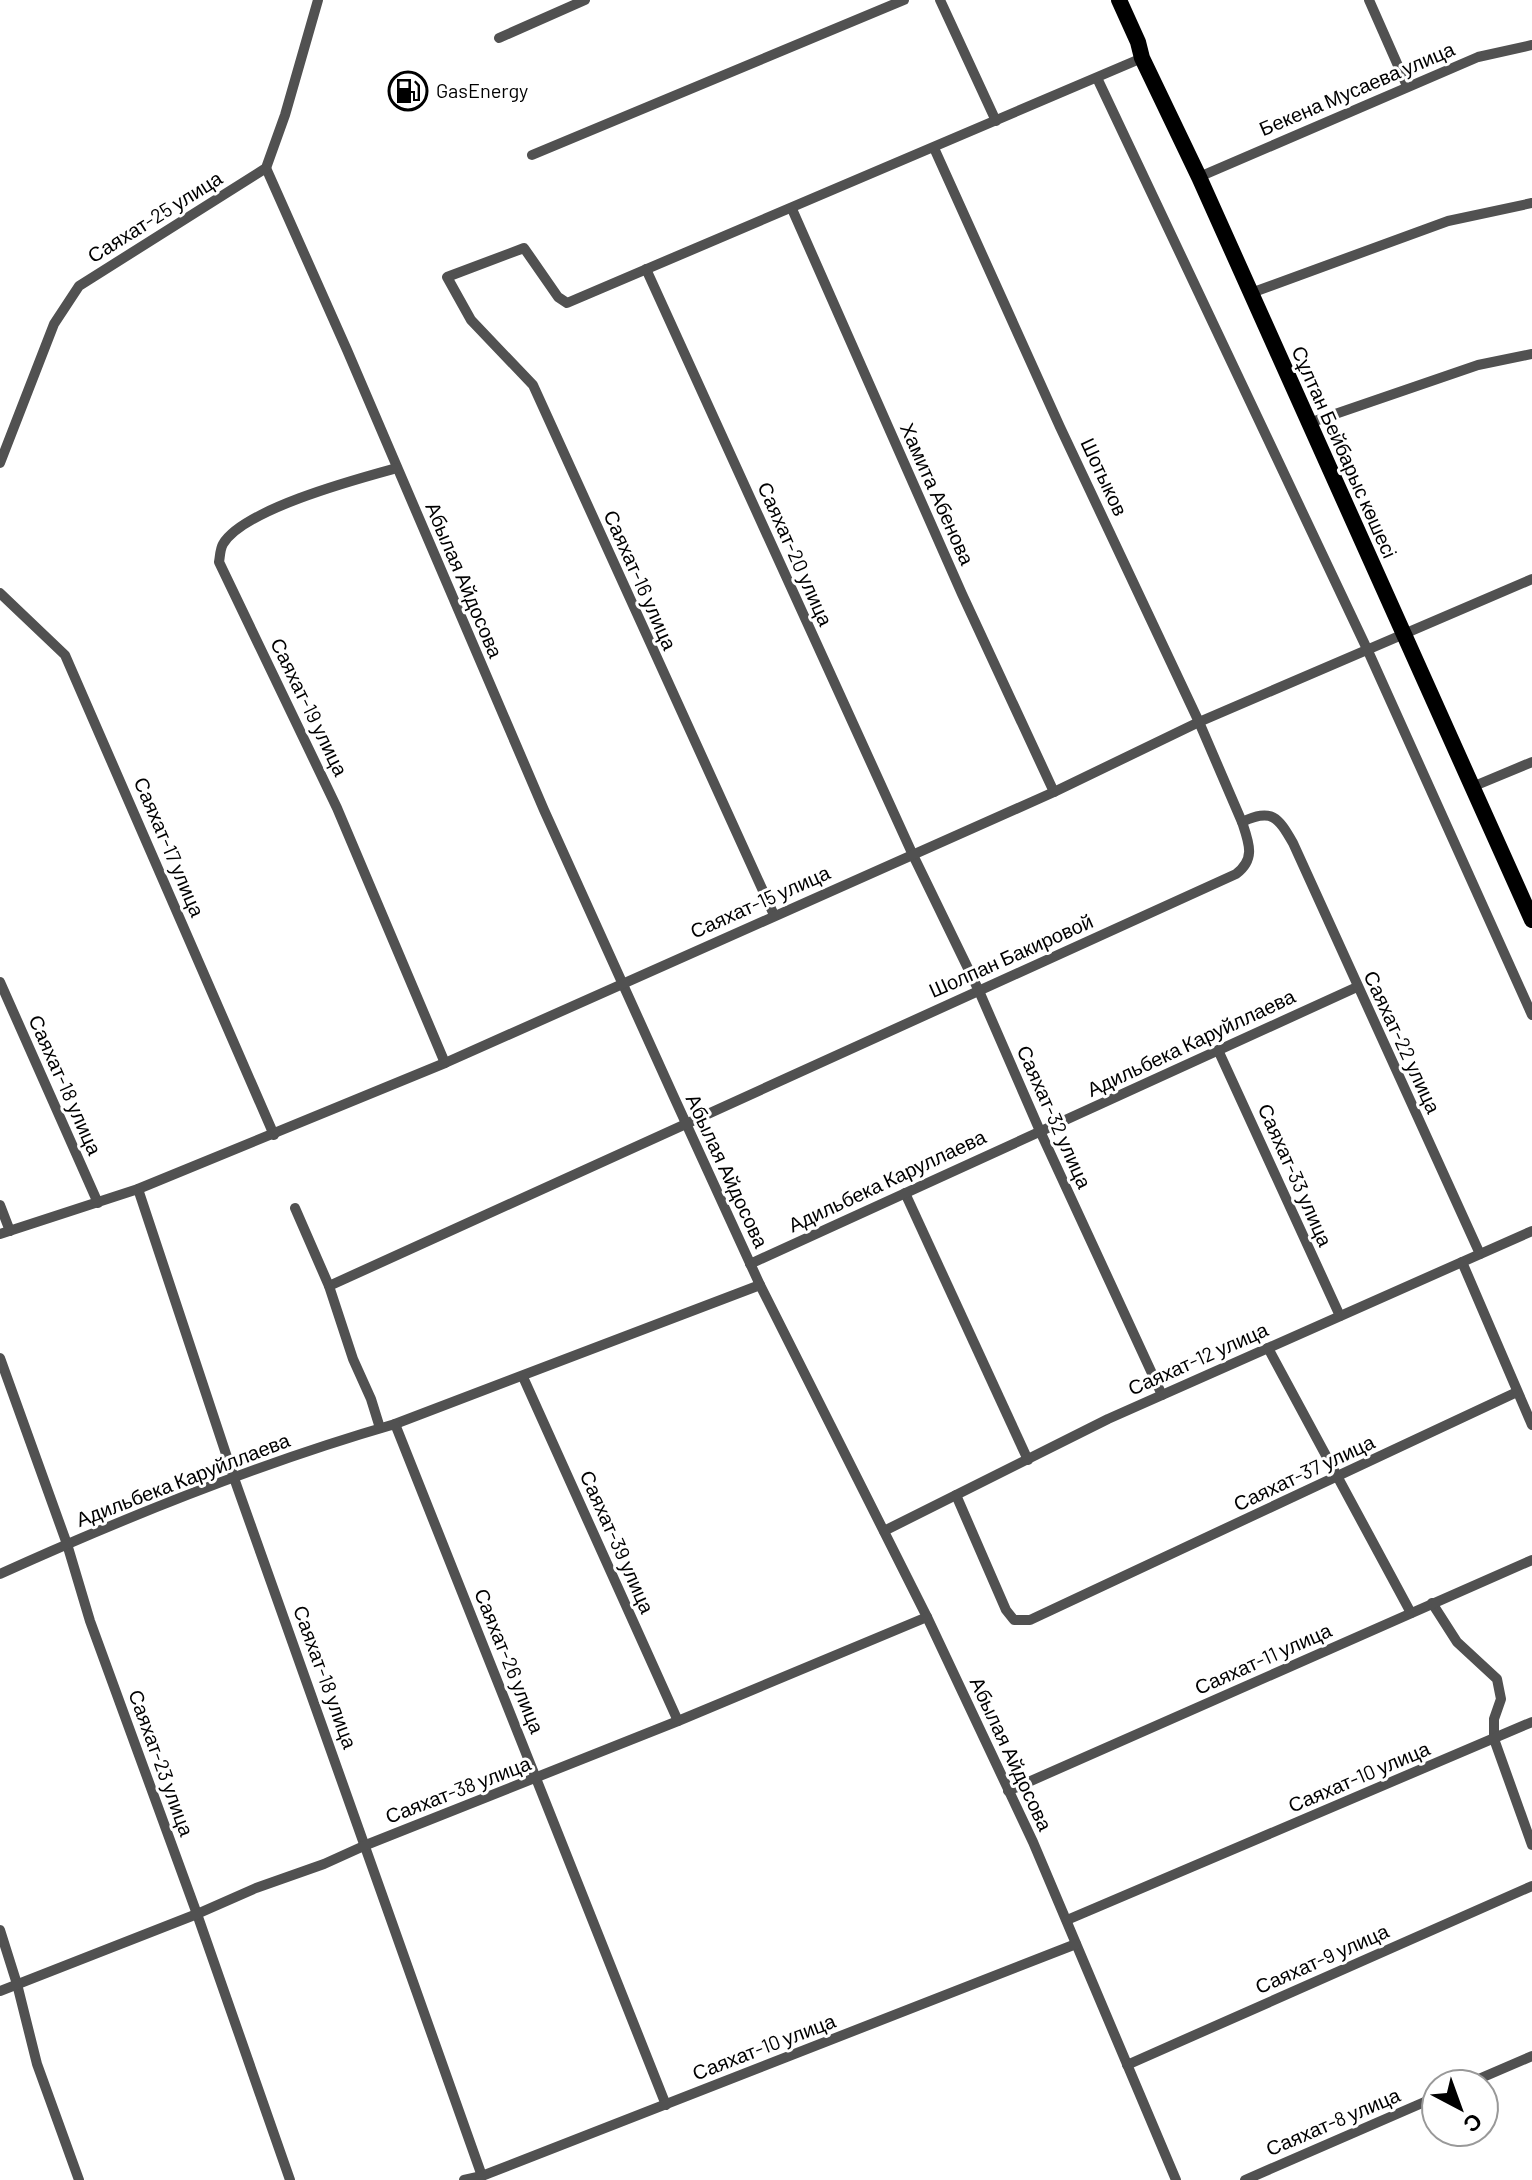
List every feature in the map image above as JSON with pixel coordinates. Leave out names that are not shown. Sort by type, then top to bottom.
[{"type":"main road","name":"Сұлтан Бейбарыс көшесі","points":[[1119,0],[1142,58],[1199,177],[1532,920]]},
{"type":"street","points":[[266,168],[285,115],[318,0]]},
{"type":"street","points":[[499,38],[585,0]]},
{"type":"street","points":[[532,155],[904,0]]},
{"type":"street","points":[[940,0],[996,121]]},
{"type":"street","points":[[1369,0],[1407,86]]},
{"type":"street","name":"Бекена Мусаева улица","points":[[1199,177],[1478,57],[1532,45]]},
{"type":"street","points":[[646,269],[1142,58]]},
{"type":"street","points":[[1097,78],[1368,651],[1532,1015]]},
{"type":"street","name":"Шотыков","points":[[934,148],[1060,427],[1199,722],[1242,822]]},
{"type":"street","name":"Саяхат-25 улица","points":[[0,463],[54,324],[79,286],[266,168]]},
{"type":"street","name":"Абылая Айдосова","points":[[266,168],[622,983],[760,1285],[927,1617],[1008,1791],[1067,1920],[1176,2180]]},
{"type":"street","points":[[1251,293],[1448,221],[1532,203]]},
{"type":"street","name":"Хамита Абенова","points":[[792,209],[962,594],[1054,792]]},
{"type":"street","name":"Саяхат-16 улица","points":[[646,269],[567,303],[558,297],[524,248],[447,277],[471,320],[533,385],[774,915]]},
{"type":"street","name":"Саяхат-20 улица","points":[[646,269],[912,853]]},
{"type":"street","points":[[1309,423],[1478,365],[1532,354]]},
{"type":"street","name":"Саяхат-19 улица","points":[[397,468],[314,491],[236,529],[222,546],[219,562],[337,808],[445,1063]]},
{"type":"street","name":"Саяхат-15 улица","points":[[5,1232],[138,1189],[445,1063],[1054,792],[1199,722],[1532,579]]},
{"type":"street","name":"Саяхат-17 улица","points":[[0,593],[65,655],[274,1135]]},
{"type":"street","points":[[1472,787],[1532,762]]},
{"type":"street","name":"Саяхат-22 улица","points":[[1242,822],[1257,815],[1271,815],[1281,822],[1293,843],[1480,1254]]},
{"type":"street","name":"Шолпан Бакировой","points":[[329,1286],[1236,874],[1250,858],[1242,822]]},
{"type":"street","name":"Саяхат-32 улица","points":[[912,853],[979,991],[1162,1395]]},
{"type":"street","name":"Саяхат-18 улица","points":[[0,982],[98,1203]]},
{"type":"street","name":"Адильбека Каруйллаева","points":[[1040,1131],[1357,987]]},
{"type":"street","name":"Саяхат-33 улица","points":[[1218,1050],[1340,1316]]},
{"type":"street","name":"Адильбека Каруллаева","points":[[750,1264],[1040,1131]]},
{"type":"street","name":"Саяхат-18 улица","points":[[138,1189],[234,1478],[482,2176]]},
{"type":"street","points":[[905,1193],[1028,1460]]},
{"type":"street","points":[[0,1205],[5,1232]]},
{"type":"street","points":[[295,1208],[329,1286],[380,1428],[523,1377],[760,1285]]},
{"type":"street","name":"Саяхат-12 улица","points":[[884,1531],[1162,1395],[1532,1231]]},
{"type":"street","points":[[1462,1262],[1532,1425]]},
{"type":"street","points":[[1268,1348],[1411,1613]]},
{"type":"street","name":"Саяхат-23 улица","points":[[0,1358],[67,1544],[90,1621],[290,2180]]},
{"type":"street","name":"Саяхат-39 улица","points":[[523,1377],[678,1721]]},
{"type":"street","name":"Саяхат-37 улица","points":[[956,1495],[1006,1610],[1014,1620],[1030,1620],[1517,1392]]},
{"type":"street","name":"Саяхат-26 улица","points":[[395,1424],[666,2105]]},
{"type":"street","name":"Адильбека Каруйллаева","points":[[0,1574],[234,1478],[380,1428]]},
{"type":"street","name":"Саяхат-11 улица","points":[[1008,1791],[1532,1560]]},
{"type":"street","points":[[1432,1603],[1457,1642],[1497,1679],[1501,1699],[1494,1719],[1494,1739],[1532,1845]]},
{"type":"street","name":"Саяхат-38 улица","points":[[0,1991],[678,1721],[927,1617]]},
{"type":"street","name":"Саяхат-10 улица","points":[[1067,1920],[1532,1722]]},
{"type":"street","name":"Саяхат-9 улица","points":[[1127,2065],[1532,1886]]},
{"type":"street","points":[[0,1930],[37,2064],[79,2180]]},
{"type":"street","name":"Саяхат-10 улица","points":[[465,2180],[666,2105],[1076,1944]]},
{"type":"street","points":[[1500,2070],[1532,2056]]},
{"type":"street","name":"Саяхат-8 улица","points":[[1245,2180],[1420,2104]]},
{"type":"place","name":"GasEnergy","points":[[408,91]]}]
